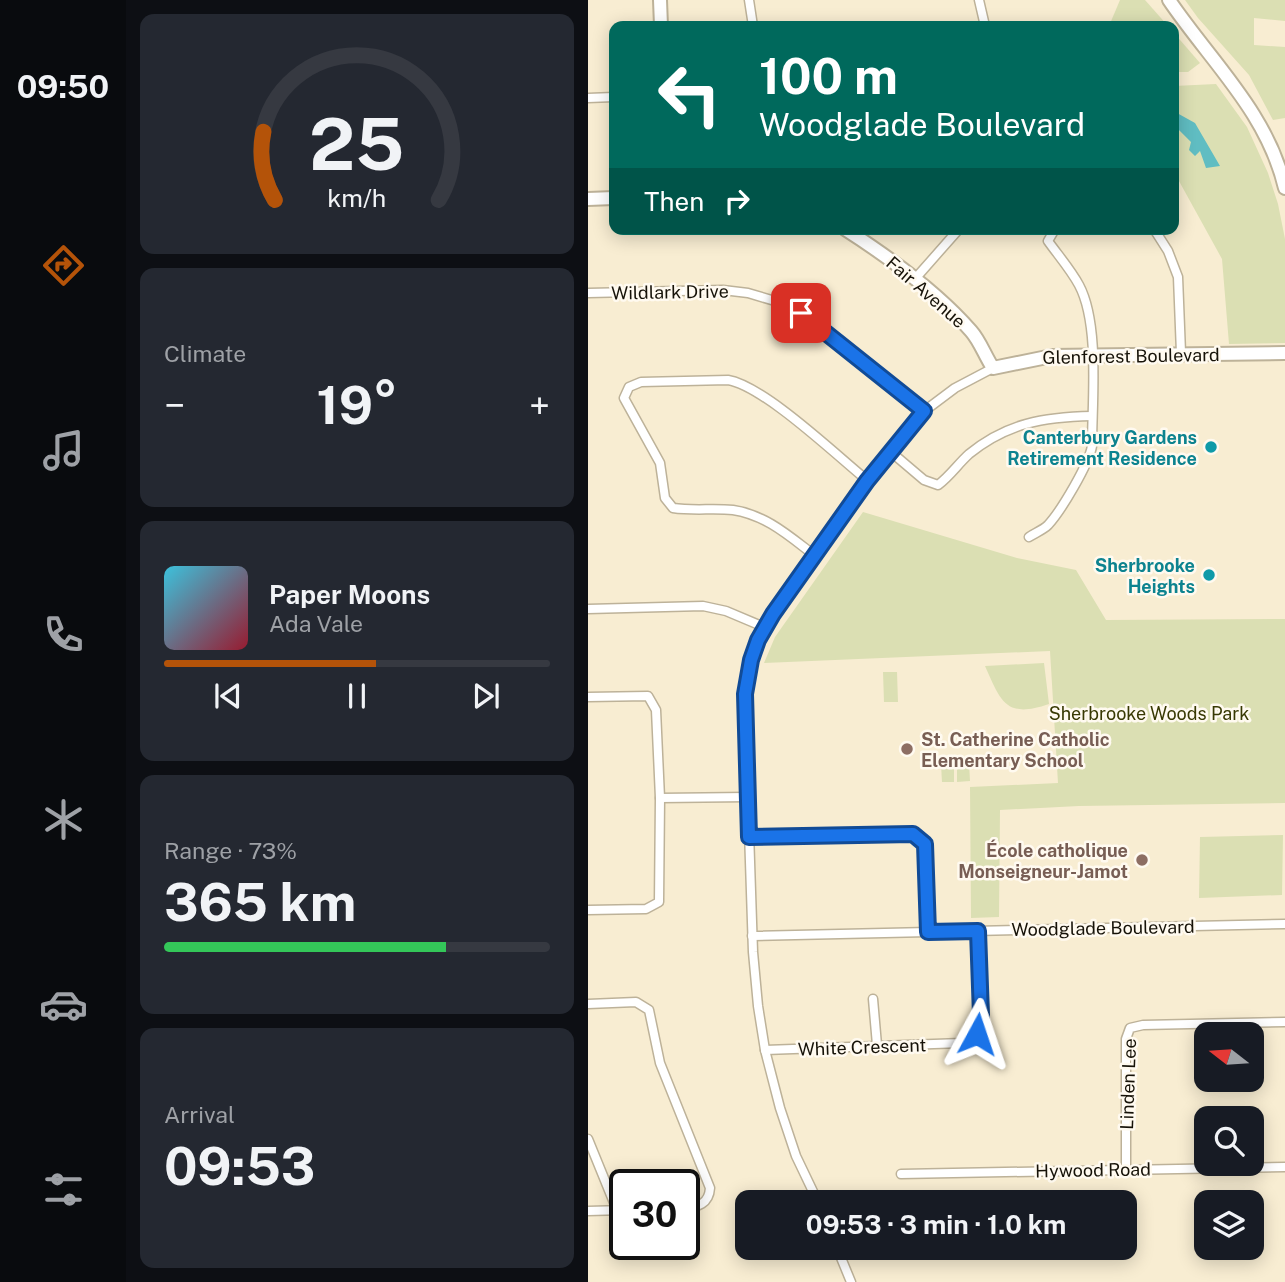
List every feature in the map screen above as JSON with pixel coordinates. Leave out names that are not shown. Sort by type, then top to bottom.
[{"type":"street","points":[[660,0],[661,21]]},
{"type":"street","points":[[749,0],[752,21]]},
{"type":"street","points":[[979,0],[984,21]]},
{"type":"street","points":[[1169,0],[1233,82],[1282,165],[1285,188]]},
{"type":"street","points":[[588,98],[609,97]]},
{"type":"street","points":[[588,199],[609,198]]},
{"type":"street","name":"Fair Avenue","points":[[854,235],[878,250],[948,308],[972,333],[993,368]]},
{"type":"street","points":[[914,281],[953,235]]},
{"type":"street","points":[[1029,537],[1048,526],[1090,458],[1092,446],[1092,354],[1087,305],[1079,285],[1048,241],[1052,235]]},
{"type":"street","points":[[1158,235],[1168,251],[1178,277],[1181,353]]},
{"type":"street","name":"Wildlark Drive","points":[[588,293],[723,290],[748,293],[775,301],[801,313],[924,411]]},
{"type":"street","name":"Glenforest Boulevard","points":[[812,1190],[796,1156],[777,1098],[758,1006],[752,936],[745,694],[751,660],[764,627],[867,481],[924,411],[955,388],[993,368],[1041,357],[1092,354],[1285,353]]},
{"type":"street","points":[[814,555],[774,524],[752,514],[731,510],[673,508],[665,498],[660,463],[624,398],[629,387],[640,382],[740,382],[762,395],[867,481]]},
{"type":"street","points":[[891,452],[924,480],[938,485],[951,476],[967,456],[1010,428],[1054,417],[1092,416]]},
{"type":"street","points":[[588,609],[703,607],[726,611],[764,627]]},
{"type":"street","points":[[588,697],[648,696],[656,710],[660,798],[659,902],[646,909],[588,910]]},
{"type":"street","points":[[660,798],[748,797]]},
{"type":"street","points":[[749,837],[913,834],[925,844],[928,932]]},
{"type":"street","name":"Woodglade Boulevard","points":[[752,936],[1285,924]]},
{"type":"street","name":"White Crescent","points":[[765,1050],[970,1041],[977,1034],[981,1015],[978,931]]},
{"type":"street","points":[[873,999],[877,1045]]},
{"type":"street","points":[[588,1004],[636,1003],[644,1005],[652,1014],[660,1063],[710,1188],[704,1203],[700,1204]]},
{"type":"street","name":"Linden Lee","points":[[1126,1169],[1126,1039],[1130,1028],[1143,1025],[1285,1022]]},
{"type":"street","points":[[588,1139],[609,1184]]},
{"type":"street","name":"Hywood Road","points":[[901,1174],[1285,1167]]},
{"type":"street","points":[[588,1211],[609,1210]]},
{"type":"street","points":[[842,1260],[851,1282]]},
{"type":"green space","points":[[1120,0],[1145,0],[1164,21],[1111,21]]},
{"type":"green space","points":[[1185,0],[1285,0],[1285,21],[1254,18],[1254,45],[1285,47],[1285,118],[1273,120],[1249,75]]},
{"type":"green space","points":[[1179,39],[1200,63],[1188,72],[1179,72]]},
{"type":"green space","points":[[1216,84],[1247,127],[1268,173],[1285,239],[1285,343],[1229,344],[1222,259],[1179,181],[1179,86]]},
{"type":"green space","name":"Sherbrooke Woods Park","points":[[863,512],[1017,558],[1076,570],[1106,620],[1285,619],[1285,803],[1000,810],[999,917],[971,918],[970,787],[1058,783],[1050,651],[764,663],[775,637]]},
{"type":"green space","points":[[1044,663],[1049,704],[1023,709],[1014,708],[1001,698],[985,666]]},
{"type":"green space","points":[[883,672],[897,672],[898,702],[884,702]]},
{"type":"green space","points":[[969,763],[970,781],[957,782],[957,764]]},
{"type":"green space","points":[[954,764],[954,782],[942,782],[941,765]]},
{"type":"green space","points":[[1283,835],[1282,895],[1199,898],[1200,837]]},
{"type":"water","points":[[1179,114],[1195,123],[1220,166],[1206,168],[1200,151],[1195,156],[1189,150],[1191,142],[1179,130]]},
{"type":"place","name":"Canterbury Gardens Retirement Residence","points":[[1211,447]]},
{"type":"place","name":"Sherbrooke Heights","points":[[1209,575]]},
{"type":"place","name":"St. Catherine Catholic Elementary School","points":[[907,749]]},
{"type":"place","name":"École catholique Monseigneur-Jamot","points":[[1142,860]]},
{"type":"route","points":[[801,313],[924,411],[867,481],[764,627],[758,640],[751,660],[745,694],[749,837],[913,834],[920,838],[925,844],[928,932],[978,931],[981,1015],[977,1034]]}]
